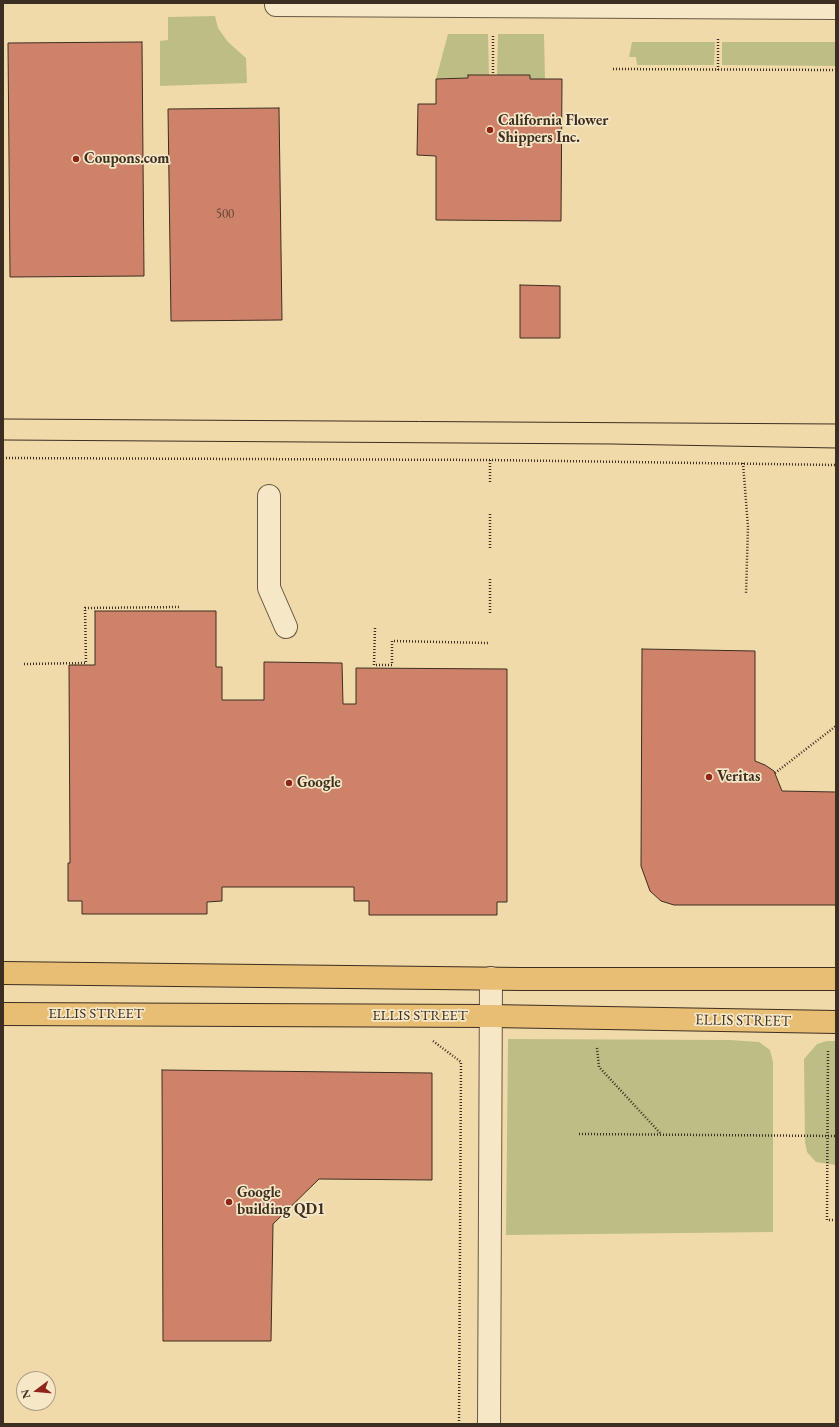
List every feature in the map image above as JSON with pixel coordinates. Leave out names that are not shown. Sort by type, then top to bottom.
[{"type":"main road","points":[[3,974],[836,979]]},
{"type":"main road","name":"ELLIS STREET","points":[[3,1014],[491,1016],[836,1022]]},
{"type":"street","points":[[276,5],[836,8]]},
{"type":"street","points":[[269,496],[269,588],[286,627]]},
{"type":"street","points":[[489,1424],[491,978]]},
{"type":"path","points":[[493,36],[493,75]]},
{"type":"path","points":[[718,37],[718,70]]},
{"type":"path","points":[[613,70],[836,70]]},
{"type":"path","points":[[3,458],[490,460],[836,465]]},
{"type":"path","points":[[490,460],[490,484]]},
{"type":"path","points":[[743,463],[748,527],[746,594]]},
{"type":"path","points":[[490,513],[490,548]]},
{"type":"path","points":[[490,578],[490,613]]},
{"type":"path","points":[[24,664],[86,663],[85,608],[179,607]]},
{"type":"path","points":[[375,628],[374,665],[392,665],[392,640],[489,643]]},
{"type":"path","points":[[775,773],[836,726]]},
{"type":"path","points":[[433,1041],[460,1062],[459,1424]]},
{"type":"path","points":[[597,1048],[599,1067],[661,1134]]},
{"type":"path","points":[[828,1051],[827,1220],[836,1220]]},
{"type":"path","points":[[579,1134],[836,1136]]},
{"type":"green space","points":[[215,16],[218,28],[228,42],[246,58],[247,83],[160,86],[160,41],[168,40],[168,17]]},
{"type":"green space","points":[[448,34],[488,34],[489,75],[468,75],[468,78],[436,79]]},
{"type":"green space","points":[[498,34],[544,34],[545,79],[530,79],[530,75],[497,75]]},
{"type":"green space","points":[[632,42],[715,42],[714,65],[637,65],[636,57],[629,57]]},
{"type":"green space","points":[[722,42],[836,42],[836,66],[722,65]]},
{"type":"green space","points":[[508,1039],[730,1040],[759,1042],[770,1050],[773,1062],[773,1232],[506,1235]]},
{"type":"green space","points":[[827,1041],[836,1041],[836,1165],[816,1162],[807,1152],[805,1142],[804,1059],[817,1044]]},
{"type":"building","name":"Coupons.com","points":[[142,42],[144,276],[10,277],[8,43]]},
{"type":"building","name":"California Flower Shippers Inc.","points":[[468,75],[530,75],[530,79],[562,79],[561,221],[436,220],[436,156],[417,155],[418,104],[436,104],[436,79],[468,78]]},
{"type":"building","name":"Coupons.com","points":[[279,108],[282,320],[171,321],[168,109]]},
{"type":"building","points":[[520,285],[560,286],[560,338],[520,338]]},
{"type":"building","name":"Google","points":[[95,611],[216,611],[216,667],[222,667],[222,700],[264,700],[264,662],[342,663],[343,704],[356,704],[356,668],[507,669],[507,902],[497,902],[497,915],[369,915],[369,901],[354,901],[354,887],[222,887],[222,901],[207,902],[207,914],[82,914],[82,901],[68,901],[68,863],[70,863],[69,665],[95,665]]},
{"type":"building","name":"Veritas","points":[[642,649],[755,651],[755,761],[774,771],[782,791],[836,792],[836,905],[674,905],[661,901],[650,891],[641,866]]},
{"type":"building","name":"Google building QD1","points":[[162,1070],[432,1073],[432,1180],[319,1179],[273,1224],[271,1341],[163,1341]]},
{"type":"tram line","points":[[3,419],[836,424]]},
{"type":"tram line","points":[[3,440],[612,444],[836,448]]},
{"type":"place","name":"California Flower Shippers Inc.","points":[[490,130]]},
{"type":"place","name":"Coupons.com","points":[[76,159]]},
{"type":"place","name":"Veritas","points":[[709,777]]},
{"type":"place","name":"Google","points":[[289,783]]},
{"type":"place","name":"Google building QD1","points":[[229,1202]]}]
